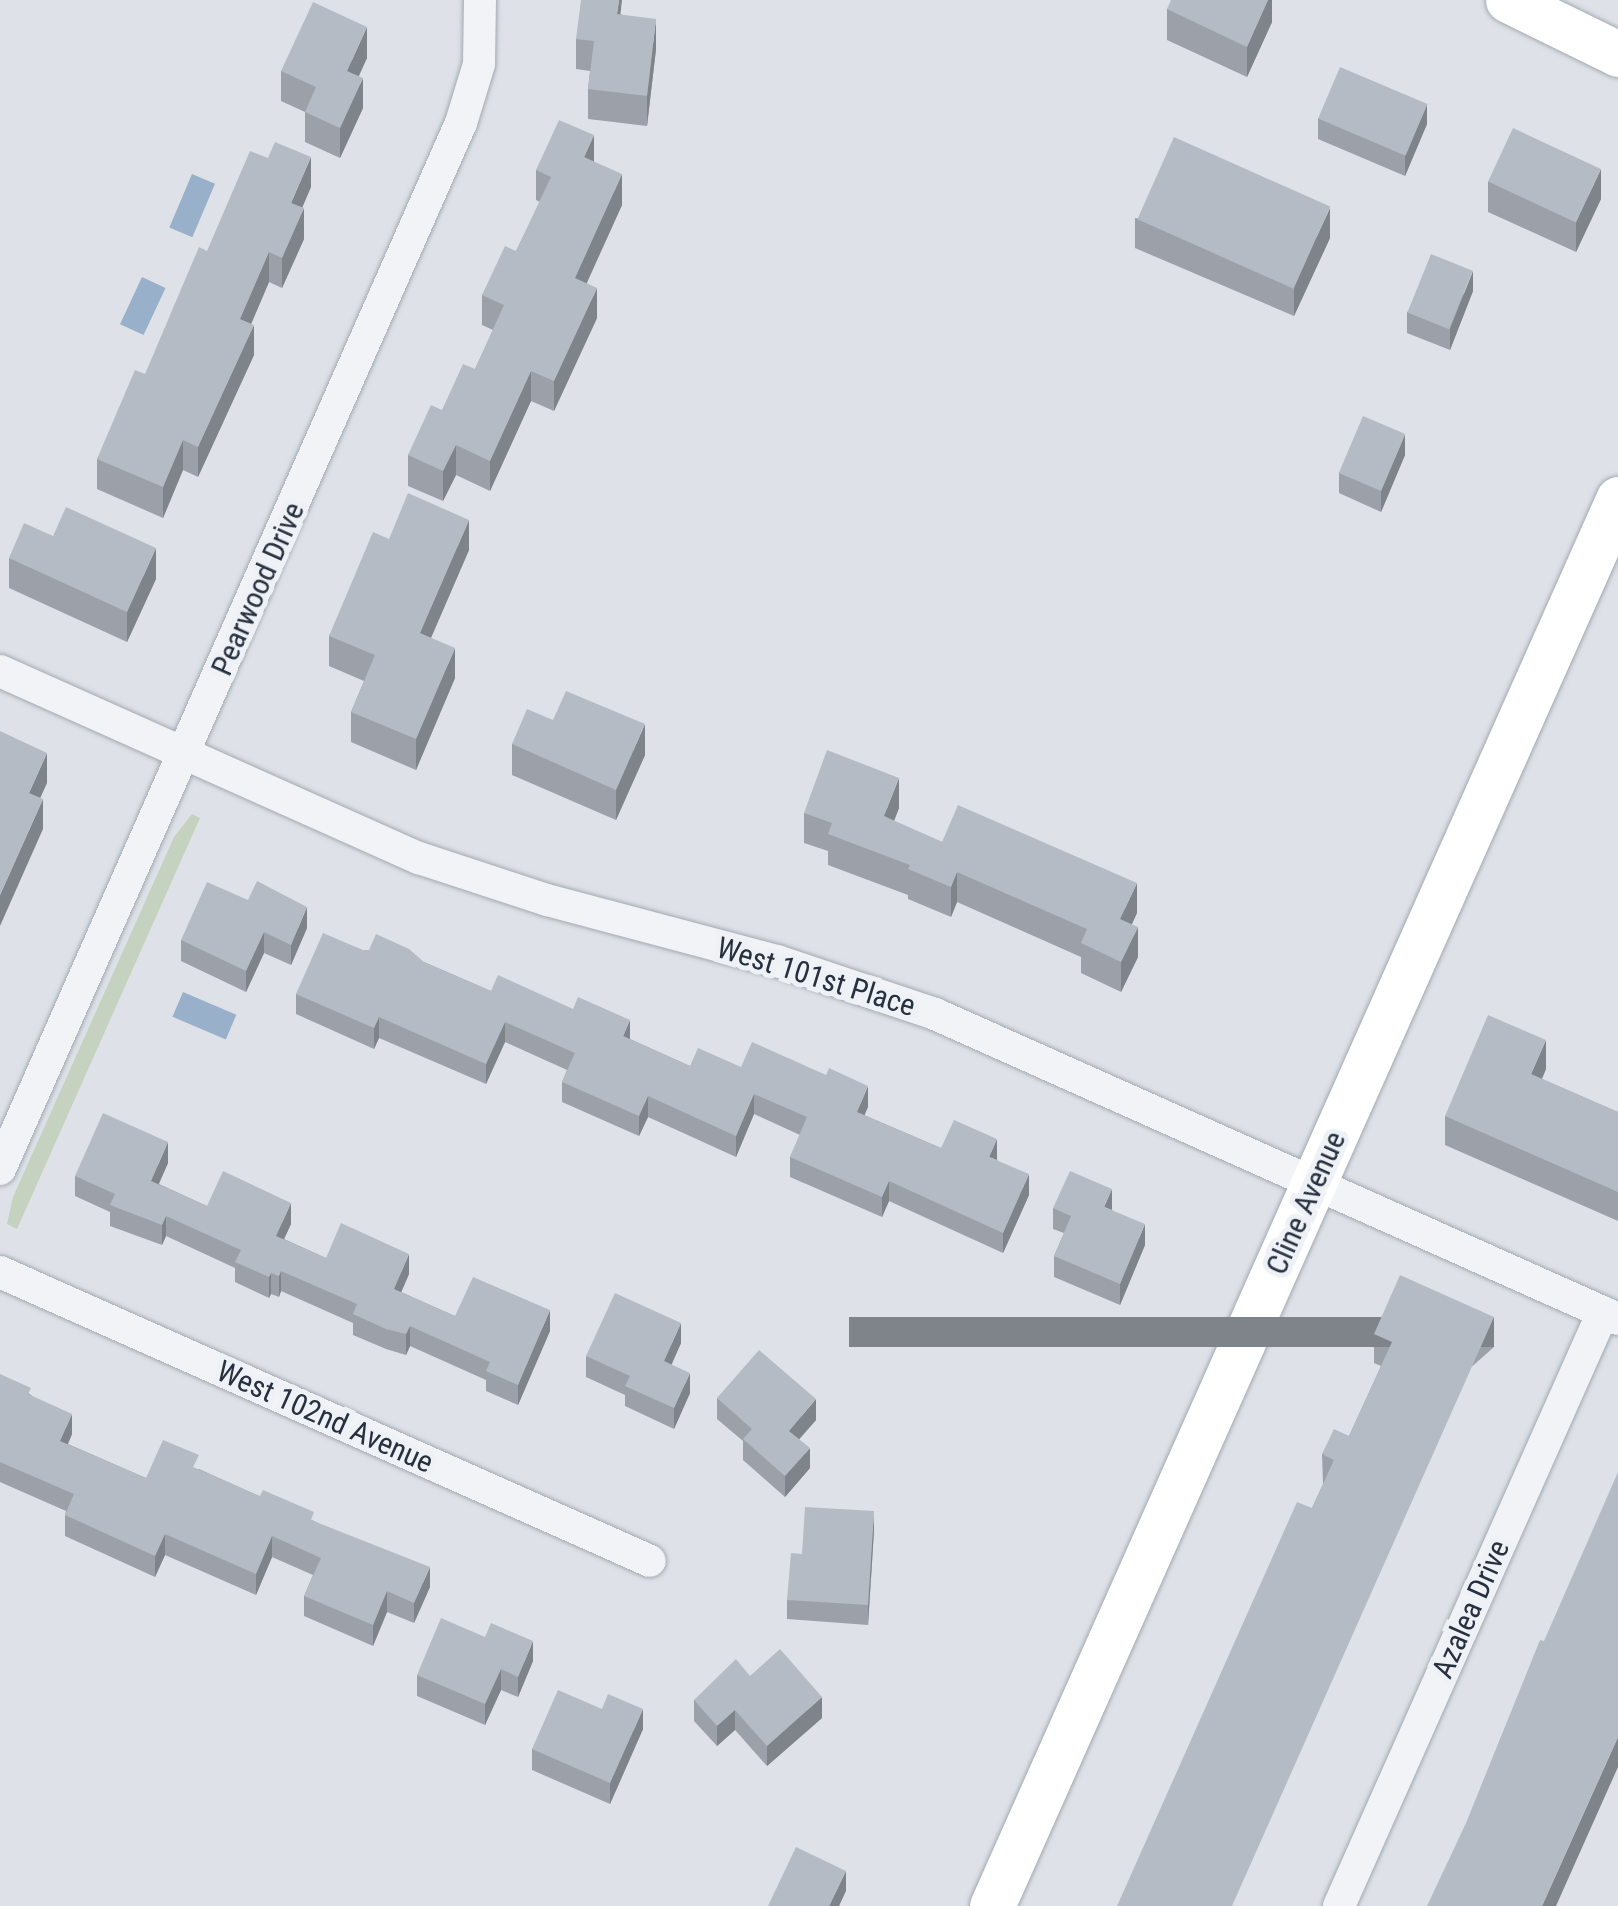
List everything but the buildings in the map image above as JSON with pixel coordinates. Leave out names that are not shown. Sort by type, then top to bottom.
[{"type":"street","name":"Pearwood Drive","points":[[0,1170],[461,123],[479,64],[480,0]]},
{"type":"street","points":[[1508,0],[1618,54]]},
{"type":"street","name":"Cline Avenue","points":[[992,1906],[1618,499]]},
{"type":"street","name":"West 101st Place","points":[[0,672],[359,832],[481,880],[776,960],[935,1014],[1610,1316]]},
{"type":"street","name":"West 102nd Avenue","points":[[0,1272],[650,1561]]},
{"type":"street","name":"Azalea Drive","points":[[1339,1906],[1610,1316]]},
{"type":"green space","points":[[192,814],[200,818],[17,1229],[7,1224],[13,1197],[174,837]]},
{"type":"water","points":[[192,174],[215,184],[192,237],[169,227]]},
{"type":"water","points":[[142,277],[166,288],[144,335],[120,324]]},
{"type":"water","points":[[183,992],[236,1015],[226,1040],[172,1017]]}]
